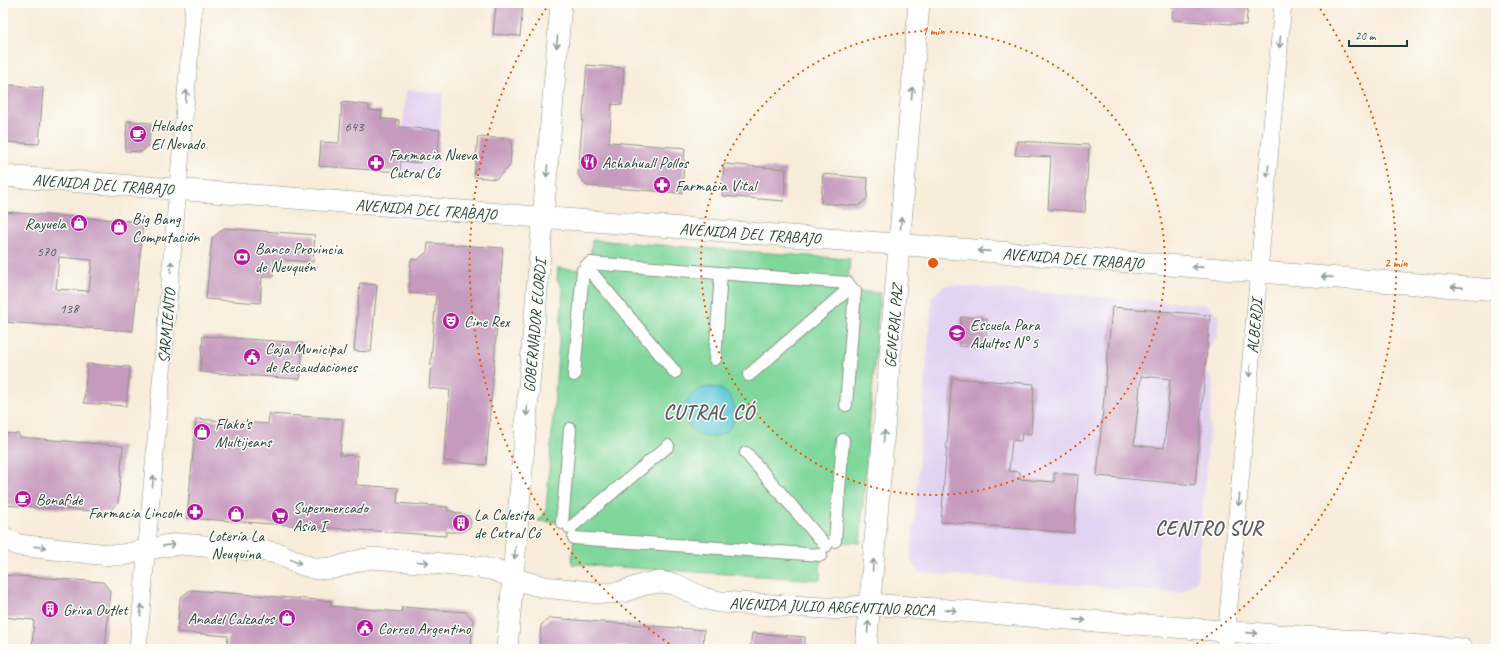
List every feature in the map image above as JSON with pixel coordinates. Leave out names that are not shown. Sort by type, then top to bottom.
[{"type":"street","name":"SARMIENTO","points":[[138,649],[194,3]]},
{"type":"street","name":"GOBERNADOR ELORDI","points":[[507,649],[561,3]]},
{"type":"street","name":"GENERAL PAZ","points":[[866,649],[919,3]]},
{"type":"street","name":"ALBERDI","points":[[1226,640],[1283,3]]},
{"type":"street","name":"AVENIDA DEL TRABAJO","points":[[3,176],[1496,290]]},
{"type":"street","points":[[586,266],[721,273],[851,287]]},
{"type":"street","points":[[586,266],[675,372]]},
{"type":"street","points":[[574,375],[586,266]]},
{"type":"street","points":[[715,359],[721,273]]},
{"type":"street","points":[[749,375],[851,287]]},
{"type":"street","points":[[846,404],[851,287]]},
{"type":"street","points":[[568,530],[570,429]]},
{"type":"street","points":[[827,547],[843,440]]},
{"type":"street","points":[[568,530],[668,446]]},
{"type":"street","points":[[746,453],[827,547]]},
{"type":"street","points":[[568,530],[827,547]]},
{"type":"street","name":"AVENIDA JULIO ARGENTINO ROCA","points":[[3,538],[18,545],[108,555],[122,555],[176,544],[258,550],[280,554],[303,565],[317,569],[334,568],[361,560],[378,558],[478,566],[540,586],[599,593],[622,592],[645,584],[661,582],[677,585],[702,598],[720,602],[843,609],[870,604],[1226,640],[1462,649]]},
{"type":"shaded area","points":[[406,90],[443,93],[436,174],[400,172]]},
{"type":"shaded area","points":[[946,285],[1208,305],[1219,315],[1217,337],[1207,350],[1205,367],[1213,383],[1197,580],[1181,593],[921,573],[911,561],[932,296]]},
{"type":"green space","points":[[592,240],[850,259],[848,282],[855,291],[880,293],[860,543],[831,541],[821,551],[820,580],[572,564],[574,534],[566,523],[538,521],[546,511],[563,290],[557,279],[558,268],[583,270],[590,263]]},
{"type":"water","points":[[710,387],[724,391],[731,398],[735,412],[731,426],[724,433],[710,437],[696,433],[689,426],[685,412],[689,398],[696,391]]},
{"type":"building","points":[[496,3],[523,3],[520,36],[493,34]]},
{"type":"building","points":[[1173,3],[1248,3],[1246,25],[1172,20]]},
{"type":"building","points":[[587,65],[624,68],[622,105],[612,104],[609,142],[685,148],[682,193],[587,186],[578,175]]},
{"type":"building","points":[[9,85],[43,88],[39,144],[4,142]]},
{"type":"building","points":[[342,102],[369,105],[369,110],[382,111],[381,119],[399,120],[399,127],[440,130],[437,160],[420,159],[420,163],[401,161],[400,172],[319,166],[321,142],[339,143]]},
{"type":"building","name":"Helados El Nevado","points":[[127,121],[151,123],[149,145],[141,152],[125,151]]},
{"type":"building","points":[[478,137],[512,139],[510,166],[496,179],[474,177]]},
{"type":"building","points":[[1017,141],[1089,145],[1085,212],[1048,209],[1051,157],[1015,155]]},
{"type":"building","points":[[724,164],[786,169],[784,201],[722,196]]},
{"type":"building","points":[[823,174],[868,178],[867,199],[858,206],[821,203]]},
{"type":"building","points":[[3,212],[143,222],[133,331],[3,322]],"holes":[[[59,257],[92,260],[89,291],[56,289]]]},
{"type":"building","name":"Banco Provincia de Neuquén","points":[[224,228],[315,235],[313,262],[274,259],[273,277],[262,277],[260,303],[206,299],[212,238]]},
{"type":"building","points":[[428,243],[503,248],[486,465],[444,461],[450,390],[429,388],[436,295],[409,293],[411,259],[417,260],[427,252]]},
{"type":"building","points":[[360,283],[377,285],[371,352],[354,351]]},
{"type":"building","points":[[1112,307],[1210,315],[1195,485],[1097,476]],"holes":[[[1141,376],[1170,379],[1164,448],[1134,445]]]},
{"type":"building","points":[[961,317],[987,319],[985,348],[959,346]]},
{"type":"building","name":"Caja Municipal de Recaudaciones","points":[[203,336],[303,343],[300,379],[200,372]]},
{"type":"building","points":[[87,364],[130,367],[126,406],[84,403]]},
{"type":"building","points":[[952,378],[1034,384],[1031,434],[1022,433],[1021,441],[1012,440],[1009,471],[1020,472],[1020,479],[1054,482],[1054,473],[1078,475],[1074,533],[941,522]]},
{"type":"building","points":[[269,414],[343,419],[340,455],[358,456],[356,485],[398,488],[397,503],[448,507],[447,510],[468,516],[471,521],[470,527],[462,532],[446,532],[446,536],[187,518],[196,419],[268,424]]},
{"type":"building","points":[[3,433],[19,434],[19,437],[123,446],[118,503],[108,512],[3,505]]},
{"type":"building","points":[[3,575],[103,582],[110,591],[105,649],[32,649],[34,620],[3,617]]},
{"type":"building","points":[[190,590],[331,601],[330,606],[401,612],[402,607],[466,612],[473,620],[471,649],[227,649],[228,636],[177,632],[180,598]]},
{"type":"building","points":[[550,618],[704,630],[703,649],[644,649],[614,646],[614,649],[539,649],[541,625]]},
{"type":"building","points":[[752,633],[805,637],[804,649],[750,649]]},
{"type":"place","name":"Helados El Nevado","points":[[138,134]]},
{"type":"place","name":"Achahuall Pollos","points":[[589,162]]},
{"type":"place","name":"Farmacia Nueva Cutral Có","points":[[376,163]]},
{"type":"place","name":"Farmacia Vital","points":[[662,185]]},
{"type":"place","name":"Rayuela","points":[[79,223]]},
{"type":"place","name":"Big Bang Computación","points":[[119,227]]},
{"type":"place","name":"Banco Provincia de Neuquén","points":[[242,257]]},
{"type":"place","name":"Cine Rex","points":[[451,321]]},
{"type":"place","name":"Escuela Para Adultos N° 5","points":[[957,333]]},
{"type":"place","name":"Caja Municipal de Recaudaciones","points":[[252,357]]},
{"type":"place","name":"Flako's Multijeans","points":[[202,432]]},
{"type":"place","name":"Bonafide","points":[[23,499]]},
{"type":"place","name":"Farmacia Lincoln","points":[[195,512]]},
{"type":"place","name":"Lotería La Neuquina","points":[[236,514]]},
{"type":"place","name":"Supermercado Asia I","points":[[280,516]]},
{"type":"place","name":"La Calesita de Cutral Có","points":[[461,523]]},
{"type":"place","name":"Griva Outlet","points":[[50,609]]},
{"type":"place","name":"Anadel Calzados","points":[[287,618]]},
{"type":"place","name":"Correo Argentino","points":[[365,628]]},
{"type":"district","name":"CUTRAL CÓ","points":[[709,412]]},
{"type":"district","name":"CENTRO SUR","points":[[1209,528]]}]
